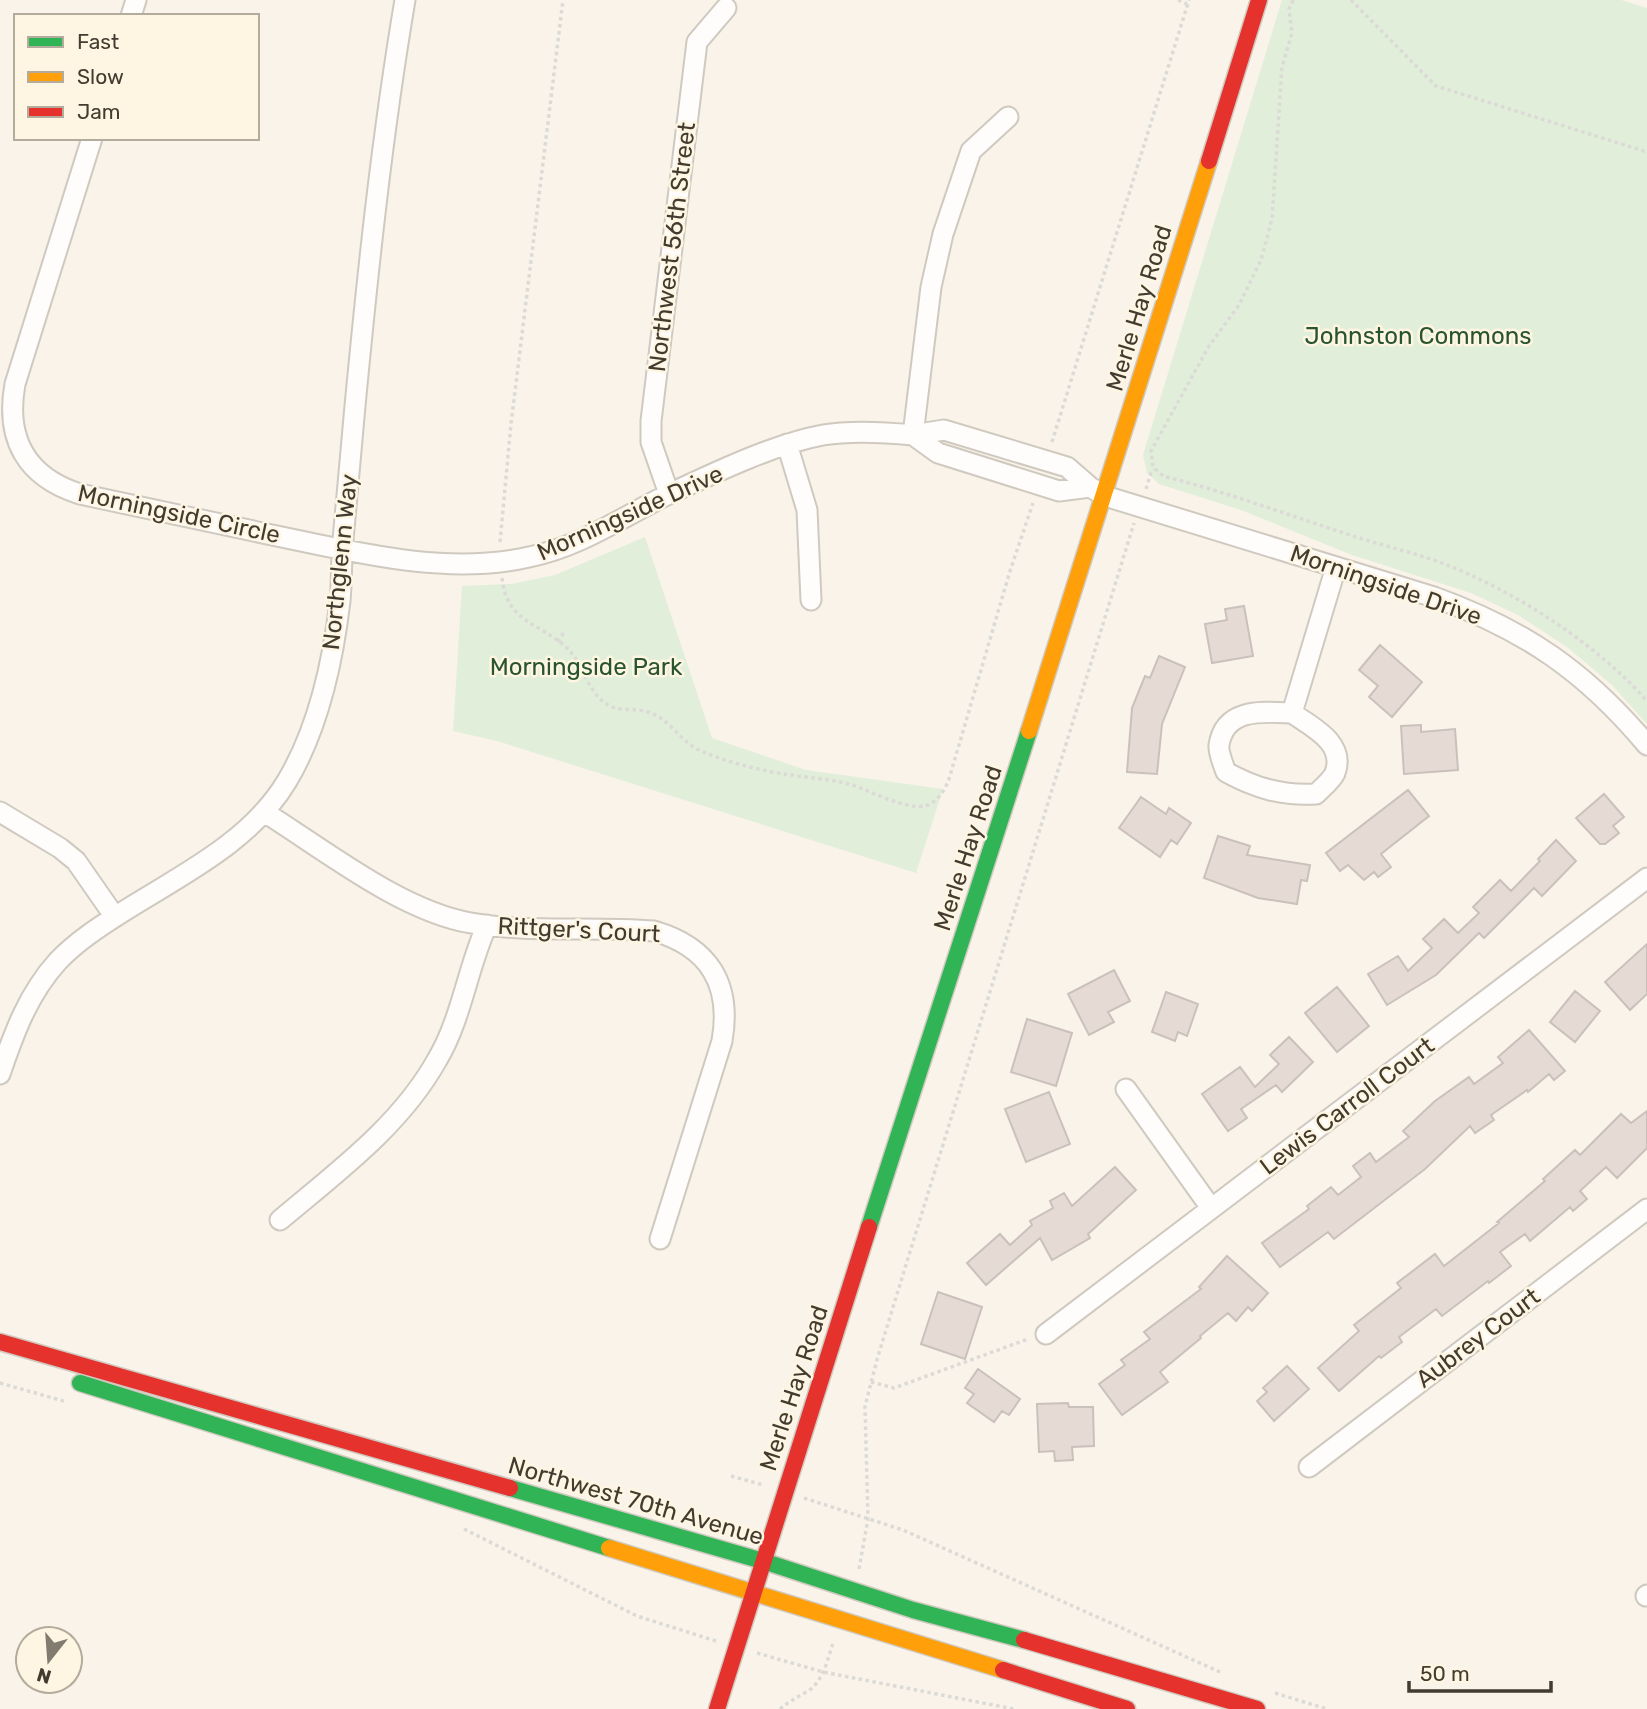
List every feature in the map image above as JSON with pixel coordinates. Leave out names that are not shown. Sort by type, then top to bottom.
[{"type":"main road","name":"Merle Hay Road","points":[[718,1709],[1097,491],[1259,0]]},
{"type":"main road","name":"Northwest 70th Avenue","points":[[0,1342],[763,1561],[913,1610],[1065,1651],[1257,1709]]},
{"type":"main road","name":"Northwest 70th Avenue","points":[[0,1356],[1127,1709]]},
{"type":"street","name":"Northglenn Way","points":[[0,1074],[25,1009],[39,984],[59,960],[83,939],[244,832],[285,783],[300,756],[322,692],[333,648],[340,598],[342,550],[377,179],[405,0]]},
{"type":"street","name":"Northwest 56th Street","points":[[669,494],[651,442],[654,394],[697,42],[726,8]]},
{"type":"street","points":[[913,435],[931,287],[943,234],[971,151],[1008,117]]},
{"type":"street","name":"Morningside Circle","points":[[91,140],[15,384],[11,406],[13,426],[19,446],[29,463],[43,477],[61,488],[80,494],[342,550]]},
{"type":"street","name":"Morningside Drive","points":[[342,550],[480,565],[533,557],[567,545],[618,522],[669,494],[788,444],[823,435],[858,432],[913,435],[944,429],[1067,467],[1097,491]]},
{"type":"street","name":"Morningside Drive","points":[[913,435],[938,453],[1039,485],[1059,491],[1097,491],[1473,611],[1553,655],[1591,685],[1623,716],[1647,745]]},
{"type":"street","points":[[788,444],[807,510],[811,600]]},
{"type":"street","points":[[1292,713],[1336,567]]},
{"type":"street","points":[[1250,712],[1292,713],[1328,738],[1337,755],[1335,774],[1316,794],[1292,796],[1252,787],[1226,772],[1218,746],[1228,724],[1250,712]]},
{"type":"street","name":"Rittger's Court","points":[[264,811],[412,905],[440,915],[487,925],[654,930],[676,937],[706,961],[717,978],[724,999],[722,1041],[660,1239]]},
{"type":"street","points":[[0,812],[76,860],[115,917]]},
{"type":"street","name":"Lewis Carroll Court","points":[[1046,1334],[1647,878]]},
{"type":"street","points":[[281,1220],[378,1136],[414,1096],[438,1060],[454,1023],[478,945],[487,925]]},
{"type":"street","points":[[1126,1089],[1211,1209]]},
{"type":"street","name":"Aubrey Court","points":[[1310,1467],[1647,1209]]},
{"type":"path","points":[[563,0],[500,534],[504,594],[512,608],[576,659],[588,683],[612,707],[658,716],[697,749],[786,775],[847,784],[911,805],[924,806],[944,790],[949,779],[1010,571],[1039,485]]},
{"type":"path","points":[[1046,461],[1188,2],[1178,0]]},
{"type":"path","points":[[1293,0],[1289,9],[1292,33],[1282,67],[1273,208],[1261,260],[1239,305],[1209,346],[1151,451],[1153,467],[1163,476],[1254,501],[1351,536],[1441,563],[1499,589],[1561,625],[1632,684],[1647,701]]},
{"type":"path","points":[[1352,0],[1436,86],[1647,152]]},
{"type":"path","points":[[1155,469],[1151,473],[1140,506],[864,1406],[868,1519],[902,1530],[1228,1676]]},
{"type":"path","points":[[558,642],[564,632]]},
{"type":"path","points":[[871,1382],[894,1388],[1046,1334]]},
{"type":"path","points":[[0,1383],[66,1402]]},
{"type":"path","points":[[460,1527],[637,1616],[822,1672],[1014,1709]]},
{"type":"path","points":[[780,1709],[810,1690],[822,1672]]},
{"type":"path","points":[[1266,1690],[1327,1709]]},
{"type":"green space","name":"Johnston Commons","points":[[1282,0],[1621,0],[1647,8],[1647,724],[1612,685],[1567,647],[1518,615],[1471,593],[1352,555],[1241,510],[1159,484],[1147,473],[1143,455]]},
{"type":"green space","name":"Morningside Park","points":[[645,537],[712,738],[806,770],[943,789],[916,873],[497,741],[453,731],[462,586],[512,584],[555,575]]},
{"type":"building","points":[[1244,606],[1253,656],[1212,663],[1205,624],[1227,620],[1225,609]]},
{"type":"building","points":[[1380,645],[1422,682],[1392,717],[1369,697],[1378,686],[1359,670]]},
{"type":"building","points":[[1159,656],[1185,667],[1162,724],[1157,774],[1127,772],[1132,708],[1145,676],[1150,678]]},
{"type":"building","points":[[1421,725],[1421,732],[1455,729],[1458,770],[1404,774],[1401,726]]},
{"type":"building","points":[[1408,790],[1429,816],[1381,854],[1391,867],[1378,877],[1374,872],[1364,880],[1348,865],[1340,871],[1326,853]]},
{"type":"building","points":[[1604,794],[1624,817],[1613,826],[1619,833],[1605,844],[1600,844],[1576,818]]},
{"type":"building","points":[[1141,797],[1166,814],[1169,808],[1191,823],[1177,844],[1171,840],[1160,857],[1119,828]]},
{"type":"building","points":[[1218,836],[1250,846],[1247,855],[1310,865],[1307,881],[1301,880],[1297,904],[1258,898],[1204,878]]},
{"type":"building","points":[[1556,840],[1576,861],[1542,896],[1534,888],[1484,938],[1479,933],[1436,975],[1387,1005],[1368,974],[1398,956],[1408,971],[1432,948],[1423,939],[1444,919],[1458,933],[1479,913],[1473,907],[1500,880],[1511,891]]},
{"type":"building","points":[[1647,944],[1647,994],[1630,1010],[1605,982]]},
{"type":"building","points":[[1114,970],[1130,1001],[1108,1012],[1114,1022],[1089,1035],[1068,994]]},
{"type":"building","points":[[1337,987],[1369,1026],[1337,1052],[1305,1013]]},
{"type":"building","points":[[1575,991],[1600,1011],[1575,1042],[1550,1022]]},
{"type":"building","points":[[1166,992],[1198,1004],[1187,1036],[1178,1032],[1175,1041],[1152,1032]]},
{"type":"building","points":[[1027,1019],[1072,1033],[1056,1086],[1011,1072]]},
{"type":"building","points":[[1529,1030],[1565,1071],[1554,1080],[1549,1074],[1528,1092],[1527,1090],[1491,1115],[1494,1120],[1475,1133],[1470,1126],[1425,1169],[1334,1239],[1328,1232],[1280,1267],[1262,1243],[1309,1209],[1307,1206],[1331,1187],[1338,1195],[1361,1177],[1353,1166],[1370,1153],[1376,1162],[1409,1137],[1403,1131],[1435,1101],[1469,1077],[1474,1084],[1503,1063],[1498,1057]]},
{"type":"building","points":[[1289,1037],[1313,1062],[1282,1092],[1276,1085],[1241,1109],[1247,1118],[1228,1131],[1202,1094],[1240,1067],[1255,1087],[1279,1064],[1270,1055]]},
{"type":"building","points":[[1049,1092],[1070,1144],[1026,1162],[1005,1109]]},
{"type":"building","points":[[1647,1111],[1647,1148],[1617,1178],[1606,1167],[1580,1191],[1587,1199],[1573,1211],[1570,1207],[1530,1241],[1525,1234],[1500,1252],[1511,1266],[1442,1316],[1436,1309],[1399,1337],[1402,1342],[1381,1358],[1379,1356],[1339,1391],[1318,1368],[1359,1331],[1354,1325],[1401,1288],[1397,1283],[1435,1254],[1444,1266],[1499,1223],[1497,1222],[1545,1181],[1543,1179],[1575,1150],[1580,1155],[1621,1114],[1631,1123]]},
{"type":"building","points":[[1115,1167],[1136,1190],[1088,1234],[1090,1238],[1052,1260],[1040,1238],[986,1285],[967,1263],[1000,1234],[1010,1245],[1032,1225],[1030,1221],[1053,1208],[1050,1201],[1064,1193],[1072,1206]]},
{"type":"building","points":[[1227,1256],[1268,1293],[1252,1311],[1248,1307],[1236,1321],[1228,1313],[1200,1336],[1201,1338],[1160,1372],[1168,1382],[1122,1415],[1099,1384],[1125,1365],[1121,1360],[1150,1339],[1144,1332],[1201,1289],[1199,1287]]},
{"type":"building","points":[[938,1292],[982,1307],[965,1359],[921,1344]]},
{"type":"building","points":[[1287,1366],[1309,1389],[1274,1421],[1257,1401],[1267,1392],[1263,1388]]},
{"type":"building","points":[[978,1369],[1020,1399],[1009,1415],[1002,1411],[994,1422],[967,1403],[974,1394],[965,1388]]},
{"type":"building","points":[[1068,1403],[1069,1407],[1093,1407],[1094,1446],[1072,1447],[1073,1460],[1055,1461],[1054,1451],[1039,1452],[1037,1404]]},
{"type":"traffic: fast","points":[[869,1227],[1029,731]]},
{"type":"traffic: fast","points":[[80,1383],[609,1548]]},
{"type":"traffic: fast","points":[[510,1488],[763,1561],[913,1610],[1024,1640]]},
{"type":"traffic: slow","points":[[1029,731],[1209,161]]},
{"type":"traffic: slow","points":[[609,1548],[1003,1670]]},
{"type":"traffic: jam","points":[[1209,161],[1259,0]]},
{"type":"traffic: jam","points":[[717,1709],[869,1227]]},
{"type":"traffic: jam","points":[[0,1342],[510,1488]]},
{"type":"traffic: jam","points":[[1024,1640],[1257,1709]]},
{"type":"traffic: jam","points":[[1003,1670],[1127,1709]]}]
